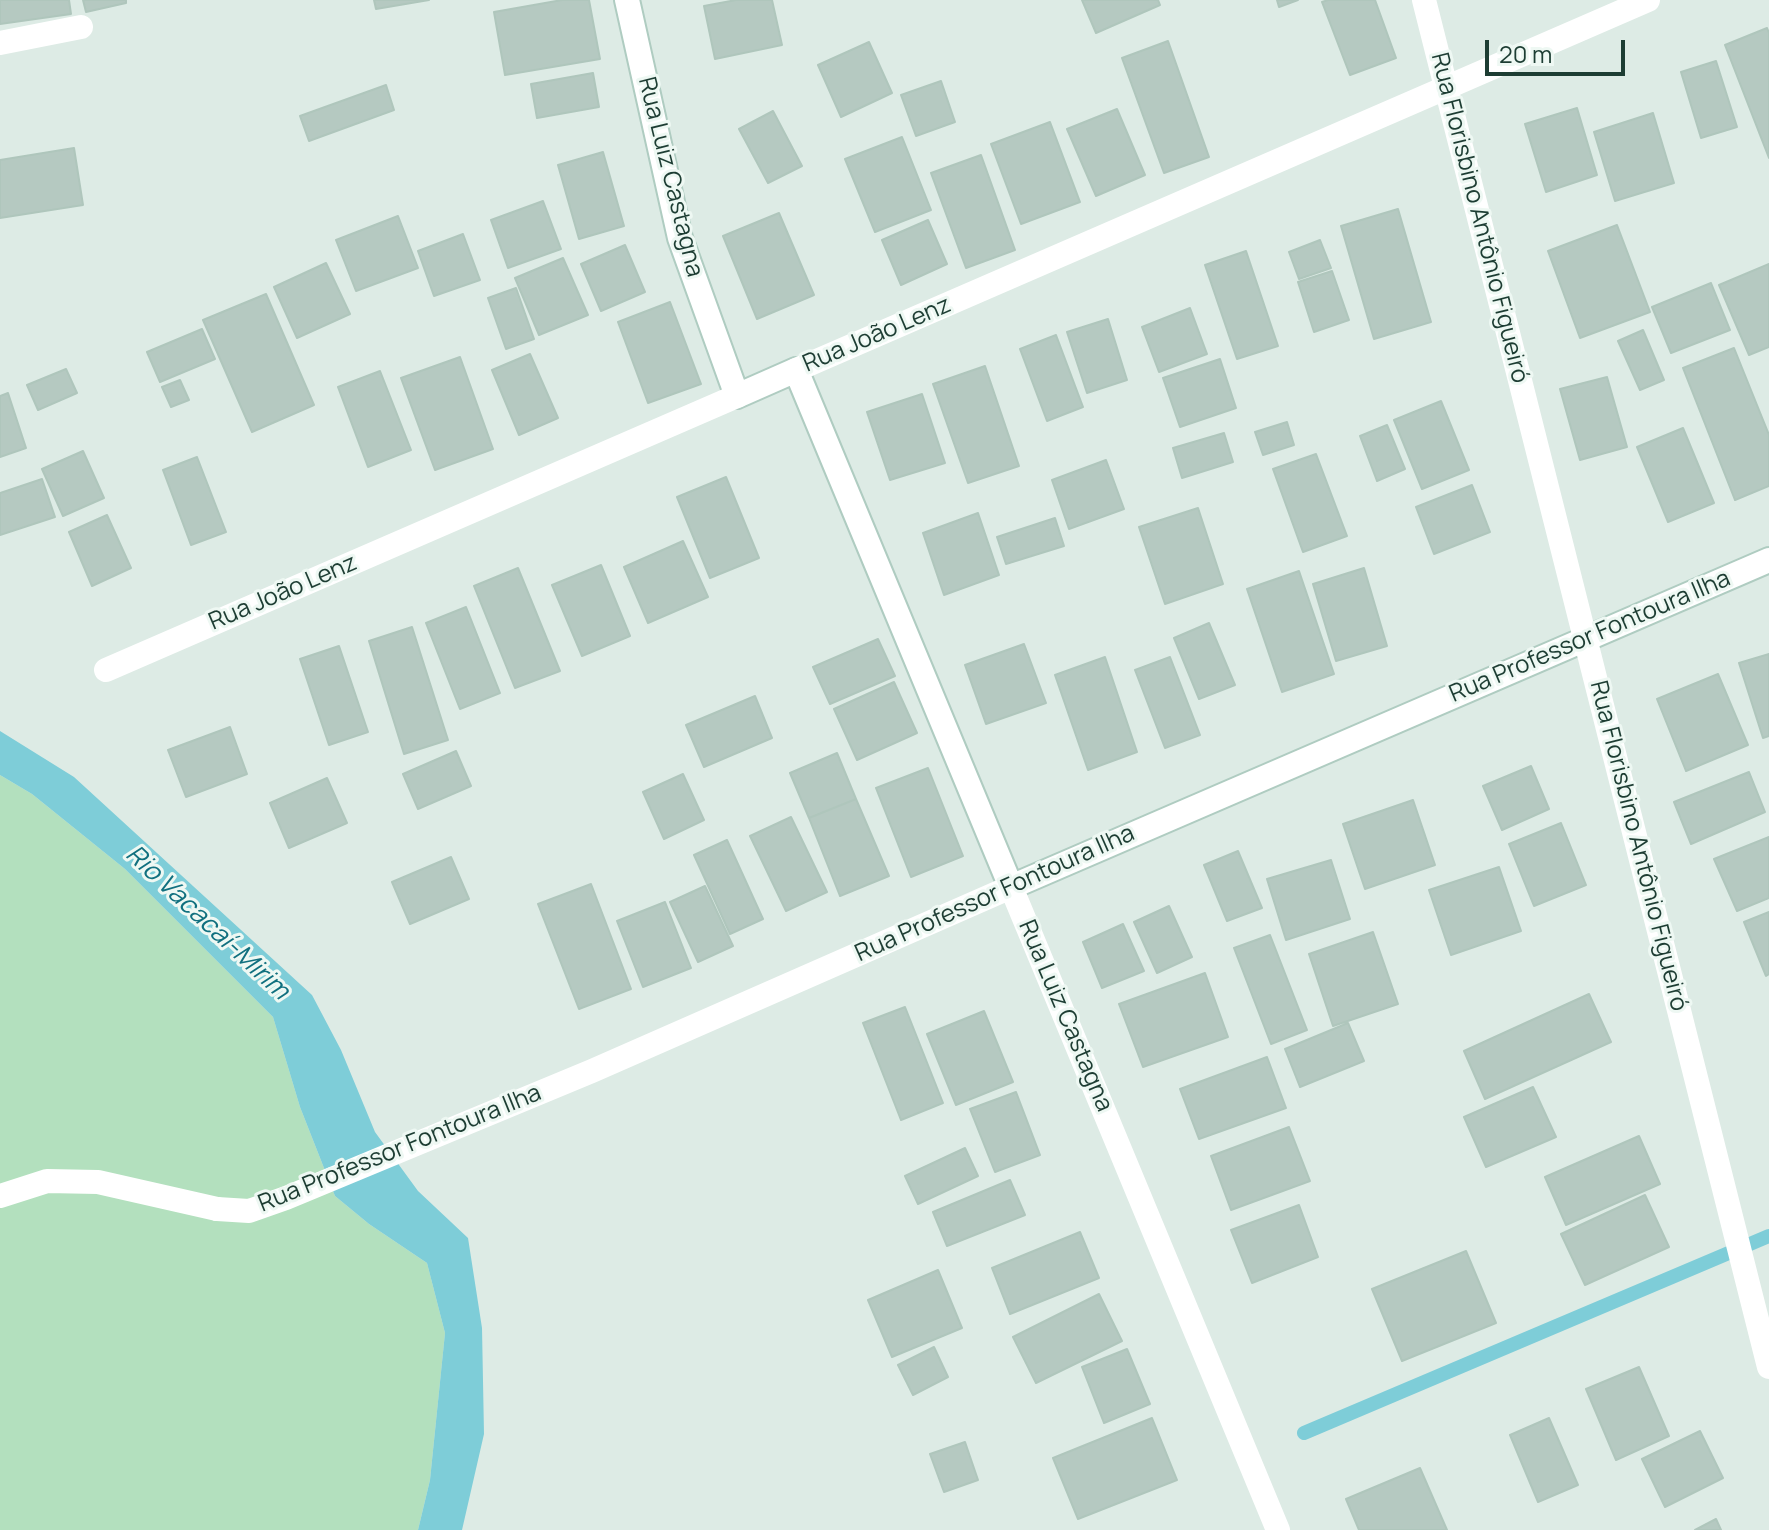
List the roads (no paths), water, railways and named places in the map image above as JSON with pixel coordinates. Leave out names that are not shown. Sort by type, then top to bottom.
[{"type":"street","name":"Rua Luiz Castagna","points":[[627,0],[680,238],[737,396]]},
{"type":"street","name":"Rua Florisbino Antônio Figueiró","points":[[1424,0],[1769,1367]]},
{"type":"street","name":"Rua João Lenz","points":[[106,670],[1648,0]]},
{"type":"street","points":[[0,43],[81,27]]},
{"type":"street","name":"Rua Luiz Castagna","points":[[796,370],[1278,1530]]},
{"type":"street","name":"Rua Professor Fontoura Ilha","points":[[0,1196],[47,1181],[98,1182],[217,1209],[249,1211],[286,1198],[592,1071],[1769,560]]},
{"type":"water","name":"Rio Vacacaí-Mirim","points":[[0,731],[74,777],[312,995],[341,1050],[375,1132],[418,1191],[468,1238],[482,1328],[484,1434],[462,1530],[418,1530],[430,1480],[445,1333],[427,1263],[369,1224],[335,1196],[300,1107],[273,1017],[125,869],[32,794],[0,775]]},
{"type":"waterway","points":[[1304,1433],[1769,1236]]}]
